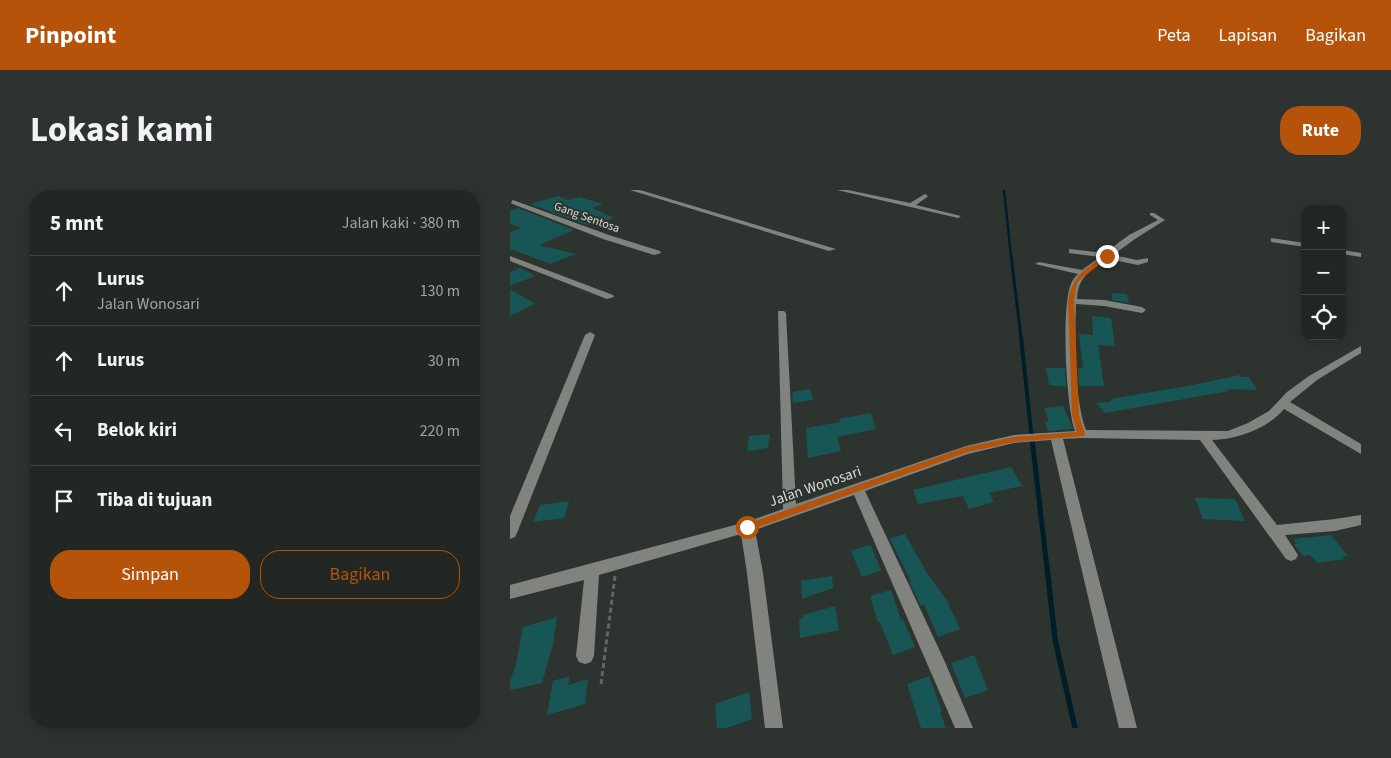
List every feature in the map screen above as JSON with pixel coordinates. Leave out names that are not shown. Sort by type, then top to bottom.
[{"type":"street","points":[[633,190],[832,249]]},
{"type":"street","points":[[840,190],[958,216]]},
{"type":"street","points":[[910,206],[925,196]]},
{"type":"street","name":"Gang Sentosa","points":[[510,201],[606,237],[657,253]]},
{"type":"street","points":[[1082,434],[1076,415],[1071,301],[1075,283],[1084,272],[1132,237],[1162,220],[1152,214]]},
{"type":"street","points":[[1274,240],[1301,244]]},
{"type":"street","points":[[1072,251],[1138,263],[1145,260]]},
{"type":"street","points":[[1346,253],[1361,255]]},
{"type":"street","points":[[510,258],[610,297]]},
{"type":"street","points":[[1039,264],[1084,272]]},
{"type":"street","points":[[1071,301],[1104,303],[1142,310]]},
{"type":"street","points":[[780,313],[790,512]]},
{"type":"street","points":[[510,533],[590,335]]},
{"type":"street","name":"Jalan Wonosari","points":[[510,592],[747,527],[966,450],[1014,439],[1082,434],[1230,435],[1252,426],[1273,414],[1291,394],[1313,378],[1361,349]]},
{"type":"street","points":[[1284,404],[1361,450]]},
{"type":"street","points":[[1203,436],[1291,555]]},
{"type":"street","points":[[1054,437],[1128,728]]},
{"type":"street","points":[[858,489],[913,615],[946,682],[964,728]]},
{"type":"street","points":[[1272,531],[1335,526],[1361,520]]},
{"type":"street","points":[[747,527],[755,573],[774,728]]},
{"type":"street","points":[[585,656],[592,571]]},
{"type":"path","points":[[602,684],[617,564]]},
{"type":"building","points":[[558,196],[568,200],[579,197],[603,204],[592,208],[614,218],[597,224],[593,222],[587,225],[530,204]]},
{"type":"building","points":[[518,208],[574,230],[539,245],[576,254],[550,264],[510,249],[510,232],[522,228],[510,224],[510,211]]},
{"type":"building","points":[[520,268],[535,276],[510,286],[510,272]]},
{"type":"building","points":[[510,289],[535,304],[510,316]]},
{"type":"building","points":[[1112,293],[1127,294],[1129,303],[1112,300]]},
{"type":"building","points":[[1092,316],[1111,318],[1115,346],[1098,345],[1104,386],[1079,386],[1078,368],[1083,368],[1079,334],[1093,335]]},
{"type":"building","points":[[1046,368],[1065,368],[1066,387],[1049,385]]},
{"type":"building","points":[[1240,375],[1241,377],[1249,377],[1257,390],[1227,389],[1229,391],[1105,413],[1096,403],[1111,402],[1111,399]]},
{"type":"building","points":[[810,389],[813,400],[793,403],[792,392]]},
{"type":"building","points":[[1063,406],[1073,429],[1048,431],[1045,422],[1049,422],[1044,408]]},
{"type":"building","points":[[871,413],[876,429],[837,437],[841,451],[808,458],[806,428],[840,422],[839,419]]},
{"type":"building","points":[[770,434],[768,448],[747,451],[749,436]]},
{"type":"building","points":[[1011,467],[1022,486],[989,493],[994,502],[969,509],[963,496],[918,504],[913,490]]},
{"type":"building","points":[[1195,498],[1235,499],[1245,521],[1203,519]]},
{"type":"building","points":[[569,501],[564,518],[533,522],[540,505]]},
{"type":"building","points":[[905,534],[927,573],[947,601],[960,629],[938,637],[924,604],[921,606],[890,539]]},
{"type":"building","points":[[1331,535],[1348,556],[1342,556],[1345,559],[1317,563],[1310,555],[1303,556],[1294,544],[1297,544],[1293,539]]},
{"type":"building","points":[[871,546],[881,570],[862,577],[851,551]]},
{"type":"building","points":[[832,576],[833,588],[802,599],[801,581]]},
{"type":"building","points":[[891,590],[901,620],[903,619],[915,647],[893,655],[880,622],[878,622],[870,596]]},
{"type":"building","points":[[835,606],[839,630],[800,638],[799,619],[803,618],[803,615]]},
{"type":"building","points":[[557,617],[553,644],[542,683],[510,690],[510,682],[516,664],[523,627]]},
{"type":"building","points":[[974,655],[988,690],[965,698],[951,663]]},
{"type":"building","points":[[570,676],[568,685],[588,679],[585,704],[547,715],[553,681]]},
{"type":"building","points":[[929,676],[946,728],[921,728],[907,684]]},
{"type":"building","points":[[749,692],[752,719],[727,728],[717,728],[715,704]]},
{"type":"waterway","points":[[1004,190],[1011,256]]},
{"type":"waterway","points":[[1011,255],[1021,338]]},
{"type":"waterway","points":[[1021,337],[1032,440]]},
{"type":"waterway","points":[[1032,439],[1047,568]]},
{"type":"waterway","points":[[1047,567],[1055,639],[1075,728]]},
{"type":"route","points":[[747,527],[966,450],[991,443],[1014,439],[1082,434],[1076,415],[1071,301],[1075,283],[1084,272],[1107,256]]}]
